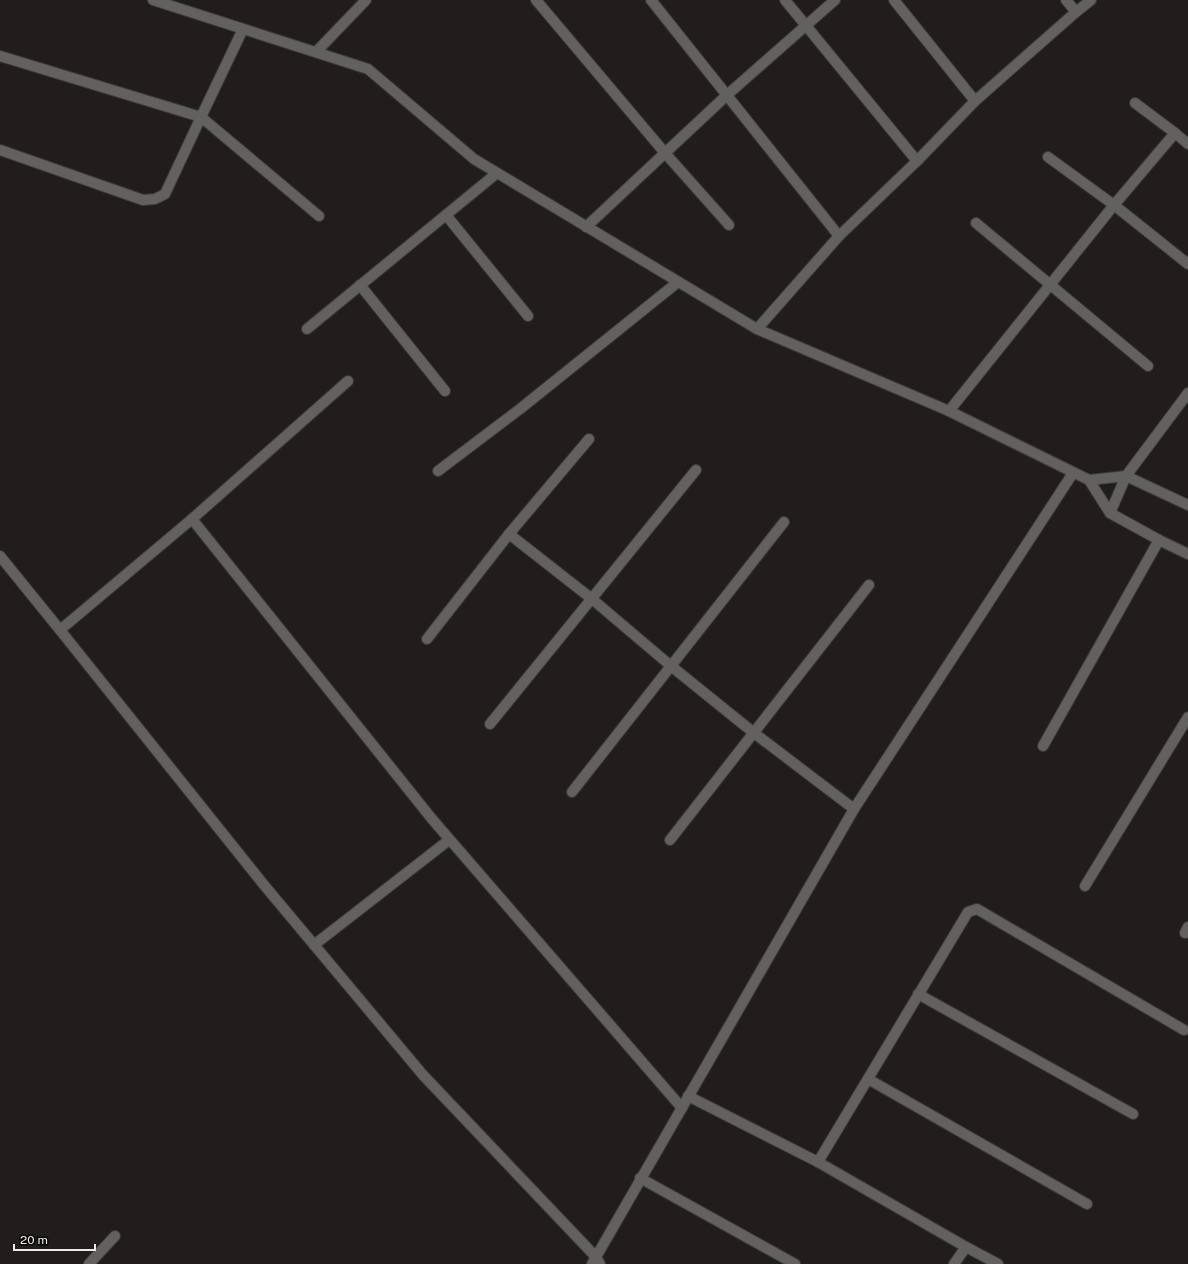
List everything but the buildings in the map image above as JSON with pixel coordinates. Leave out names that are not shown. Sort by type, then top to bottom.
[{"type":"street","points":[[153,0],[368,69],[474,159],[757,329],[949,411],[1089,480],[1126,476],[1188,505]]},
{"type":"street","points":[[316,52],[366,0]]},
{"type":"street","points":[[536,0],[665,153],[729,225]]},
{"type":"street","points":[[651,0],[839,236]]},
{"type":"street","points":[[785,0],[917,161]]},
{"type":"street","points":[[586,227],[727,95],[835,0]]},
{"type":"street","points":[[894,0],[975,101]]},
{"type":"street","points":[[1066,0],[1076,12]]},
{"type":"street","points":[[757,329],[839,236],[917,161],[975,101],[1091,0]]},
{"type":"street","points":[[0,150],[143,200],[155,199],[165,194],[243,29]]},
{"type":"street","points":[[0,56],[201,117],[319,216]]},
{"type":"street","points":[[1136,103],[1188,144]]},
{"type":"street","points":[[949,411],[1114,205],[1175,134]]},
{"type":"street","points":[[1048,157],[1114,205],[1188,264]]},
{"type":"street","points":[[307,329],[497,173]]},
{"type":"street","points":[[446,215],[528,316]]},
{"type":"street","points":[[976,223],[1148,366]]},
{"type":"street","points":[[438,471],[520,409],[678,282]]},
{"type":"street","points":[[360,285],[445,390]]},
{"type":"street","points":[[60,630],[192,519],[348,381]]},
{"type":"street","points":[[1110,512],[1126,476],[1188,393]]},
{"type":"street","points":[[426,639],[509,534],[589,439]]},
{"type":"street","points":[[490,724],[696,470]]},
{"type":"street","points":[[0,556],[264,885],[423,1075],[596,1262],[640,1178],[682,1108],[854,809],[1073,473]]},
{"type":"street","points":[[1089,480],[1110,512],[1159,540],[1188,554]]},
{"type":"street","points":[[192,519],[449,840],[682,1108]]},
{"type":"street","points":[[572,792],[784,522]]},
{"type":"street","points":[[509,534],[592,599],[671,666],[754,733],[854,809]]},
{"type":"street","points":[[1043,746],[1159,540]]},
{"type":"street","points":[[670,840],[869,586]]},
{"type":"street","points":[[1085,886],[1188,717]]},
{"type":"street","points":[[314,945],[449,840]]},
{"type":"street","points":[[818,1162],[968,912],[977,909],[1184,1030]]},
{"type":"street","points":[[918,994],[1133,1114]]},
{"type":"street","points":[[868,1079],[1087,1204]]},
{"type":"street","points":[[688,1096],[818,1162],[998,1264]]},
{"type":"street","points":[[640,1178],[795,1264]]},
{"type":"street","points":[[89,1264],[115,1236]]},
{"type":"street","points":[[954,1264],[966,1247]]}]
